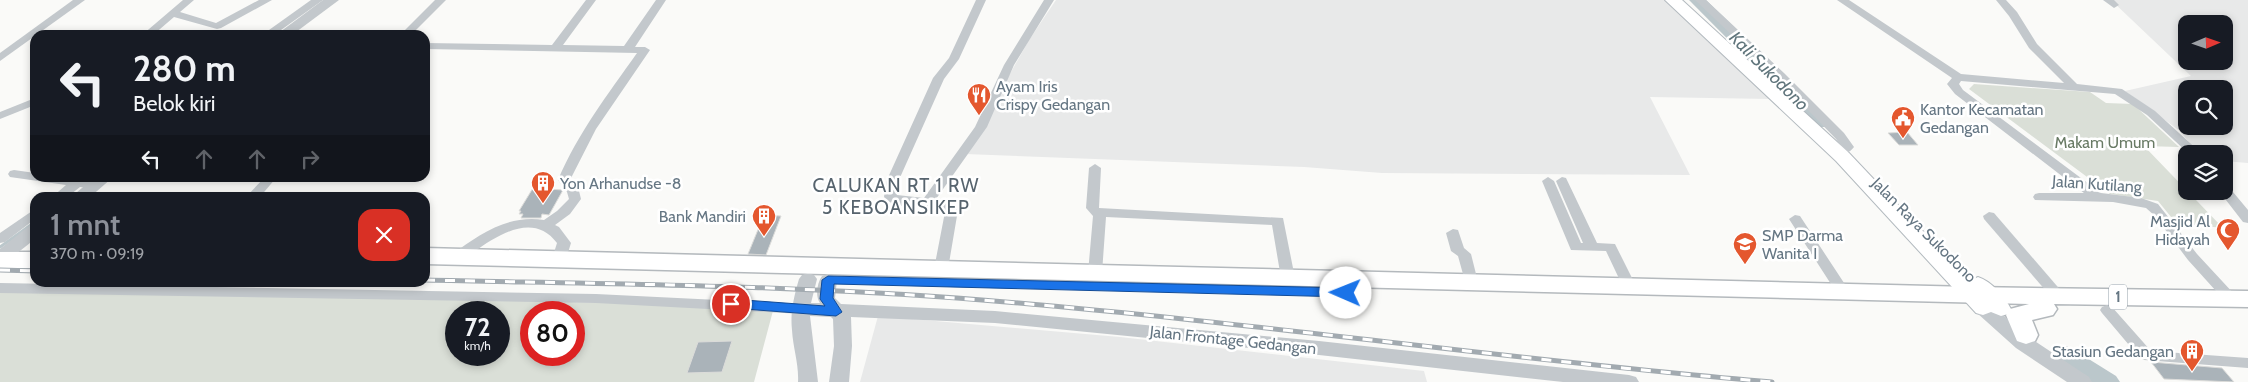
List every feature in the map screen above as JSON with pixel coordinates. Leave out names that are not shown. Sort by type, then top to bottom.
[{"type":"highway","points":[[9,248],[30,258]]},
{"type":"highway","name":"1","points":[[430,256],[559,259],[820,273],[941,269],[1843,292],[1986,302]]},
{"type":"highway","name":"1","points":[[430,270],[820,273],[1986,302],[2242,303]]},
{"type":"highway","name":"1","points":[[2052,303],[2107,310],[2242,303]]},
{"type":"highway","points":[[2026,335],[2018,315],[2052,303]]},
{"type":"main road","name":"Jalan Raya Sukodono","points":[[1673,0],[1841,155],[1849,166],[1986,302]]},
{"type":"street","points":[[40,30],[80,0]]},
{"type":"street","points":[[153,30],[189,0]]},
{"type":"street","points":[[173,14],[217,26],[267,0]]},
{"type":"street","points":[[274,30],[318,0]]},
{"type":"street","points":[[290,30],[332,0]]},
{"type":"street","points":[[410,30],[440,0]]},
{"type":"street","points":[[554,49],[591,0]]},
{"type":"street","points":[[627,50],[661,0]]},
{"type":"street","points":[[941,269],[952,210],[927,203],[898,202],[890,197],[892,182],[939,78],[958,52],[981,0]]},
{"type":"street","points":[[927,203],[981,127],[1009,65],[1030,28],[1049,0]]},
{"type":"street","points":[[1700,0],[1780,75],[1840,136],[1848,147],[1841,155]]},
{"type":"street","points":[[1842,0],[1958,78],[2109,89],[2126,95],[2151,113],[2186,145]]},
{"type":"street","points":[[2001,0],[2013,14],[2033,46],[2073,86]]},
{"type":"street","points":[[0,58],[30,38]]},
{"type":"street","points":[[22,44],[30,44]]},
{"type":"street","points":[[430,46],[645,50],[604,109],[570,166],[564,180],[573,192],[575,199],[558,218],[545,225]]},
{"type":"street","points":[[1958,78],[1953,84],[1959,92],[2099,198]]},
{"type":"street","points":[[0,116],[30,103]]},
{"type":"street","points":[[1095,168],[1092,208],[1095,212],[1276,219],[1279,223],[1288,278]]},
{"type":"street","points":[[14,174],[30,176]]},
{"type":"street","points":[[1548,181],[1576,247],[1610,247],[1629,286]]},
{"type":"street","points":[[1562,181],[1592,247]]},
{"type":"street","points":[[73,182],[88,184]]},
{"type":"street","points":[[257,192],[266,182]]},
{"type":"street","points":[[70,192],[88,184]]},
{"type":"street","name":"Jalan Kutilang","points":[[2039,197],[2099,198],[2140,201],[2150,205],[2158,211],[2178,238],[2242,303]]},
{"type":"street","points":[[2233,200],[2248,219]]},
{"type":"street","points":[[1095,273],[1100,213]]},
{"type":"street","points":[[1990,216],[2052,303]]},
{"type":"street","points":[[1795,219],[1843,292]]},
{"type":"street","points":[[9,248],[30,220]]},
{"type":"street","points":[[458,257],[495,231],[521,224],[545,225],[559,232],[564,243],[559,259]]},
{"type":"street","points":[[9,248],[30,233]]},
{"type":"street","points":[[1453,234],[1458,251],[1464,254],[1472,282]]},
{"type":"street","points":[[808,382],[808,356],[801,332],[802,309],[820,273]]},
{"type":"street","points":[[820,273],[826,299],[842,318],[839,382]]},
{"type":"street","points":[[0,288],[234,290],[580,298],[716,303],[802,309]]},
{"type":"street","points":[[1986,302],[2026,335],[2053,364]]},
{"type":"street","points":[[1986,302],[2016,338],[2082,382]]},
{"type":"street","name":"Jalan Frontage Gedangan","points":[[802,309],[836,312],[995,316],[1310,347],[1629,382]]},
{"type":"street","points":[[2107,310],[2145,354],[2150,356],[2248,363]]},
{"type":"shaded area","points":[[1056,0],[1666,0],[1771,99],[1650,97],[1690,175],[1382,173],[1304,167],[965,154],[1029,40]]},
{"type":"shaded area","points":[[2111,0],[2248,0],[2248,163],[2233,162],[2233,145],[2191,145],[2183,135],[2233,135],[2233,80],[2178,80],[2178,130],[2125,91],[2191,76],[2185,70],[2233,70],[2233,15],[2178,15],[2178,64]]},
{"type":"shaded area","points":[[878,316],[1120,337],[1424,371],[1427,382],[860,382]]},
{"type":"green space","name":"Makam Umum","points":[[1974,84],[2090,92],[2106,103],[2133,104],[2178,146],[2144,146],[2178,181],[2178,200],[2196,200],[2223,228],[2176,223],[2158,201],[2110,194],[1969,89]]},
{"type":"green space","points":[[0,288],[530,301],[520,301],[520,366],[585,366],[585,302],[774,307],[754,382],[0,382]]},
{"type":"building","name":"Kantor Kecamatan Gedangan","points":[[1907,132],[1918,145],[1899,145],[1888,133]]},
{"type":"building","name":"Yon Arhanudse -8","points":[[533,188],[563,190],[549,215],[542,214],[541,218],[521,218],[523,214],[519,214],[521,211],[519,211]]},
{"type":"building","name":"Bank Mandiri","points":[[764,215],[781,216],[766,255],[748,254]]},
{"type":"building","points":[[732,341],[722,372],[687,373],[698,342]]},
{"type":"building","name":"Stasiun Gedangan","points":[[2151,362],[2222,368],[2234,382],[2164,379]]},
{"type":"waterway","name":"Kali Sukodono","points":[[1697,0],[1822,123]]},
{"type":"waterway","points":[[0,247],[30,226]]},
{"type":"waterway","points":[[2063,354],[2108,382]]},
{"type":"railway","points":[[0,270],[30,271]]},
{"type":"railway","points":[[430,280],[773,288],[982,300],[1180,319],[1574,363],[1772,382]]},
{"type":"place","name":"Ayam Iris Crispy Gedangan","points":[[979,116]]},
{"type":"place","name":"Kantor Kecamatan Gedangan","points":[[1903,139]]},
{"type":"place","name":"Yon Arhanudse -8","points":[[543,204]]},
{"type":"place","name":"Bank Mandiri","points":[[764,237]]},
{"type":"place","name":"Masjid Al Hidayah","points":[[2228,251]]},
{"type":"place","name":"SMP Darma Wanita I","points":[[1745,265]]},
{"type":"place","name":"Stasiun Gedangan","points":[[2192,372]]},
{"type":"district","name":"CALUKAN RT 1 RW 5 KEBOANSIKEP","points":[[896,196]]},
{"type":"route","points":[[731,304],[836,312],[826,299],[828,280],[1346,293]]}]
